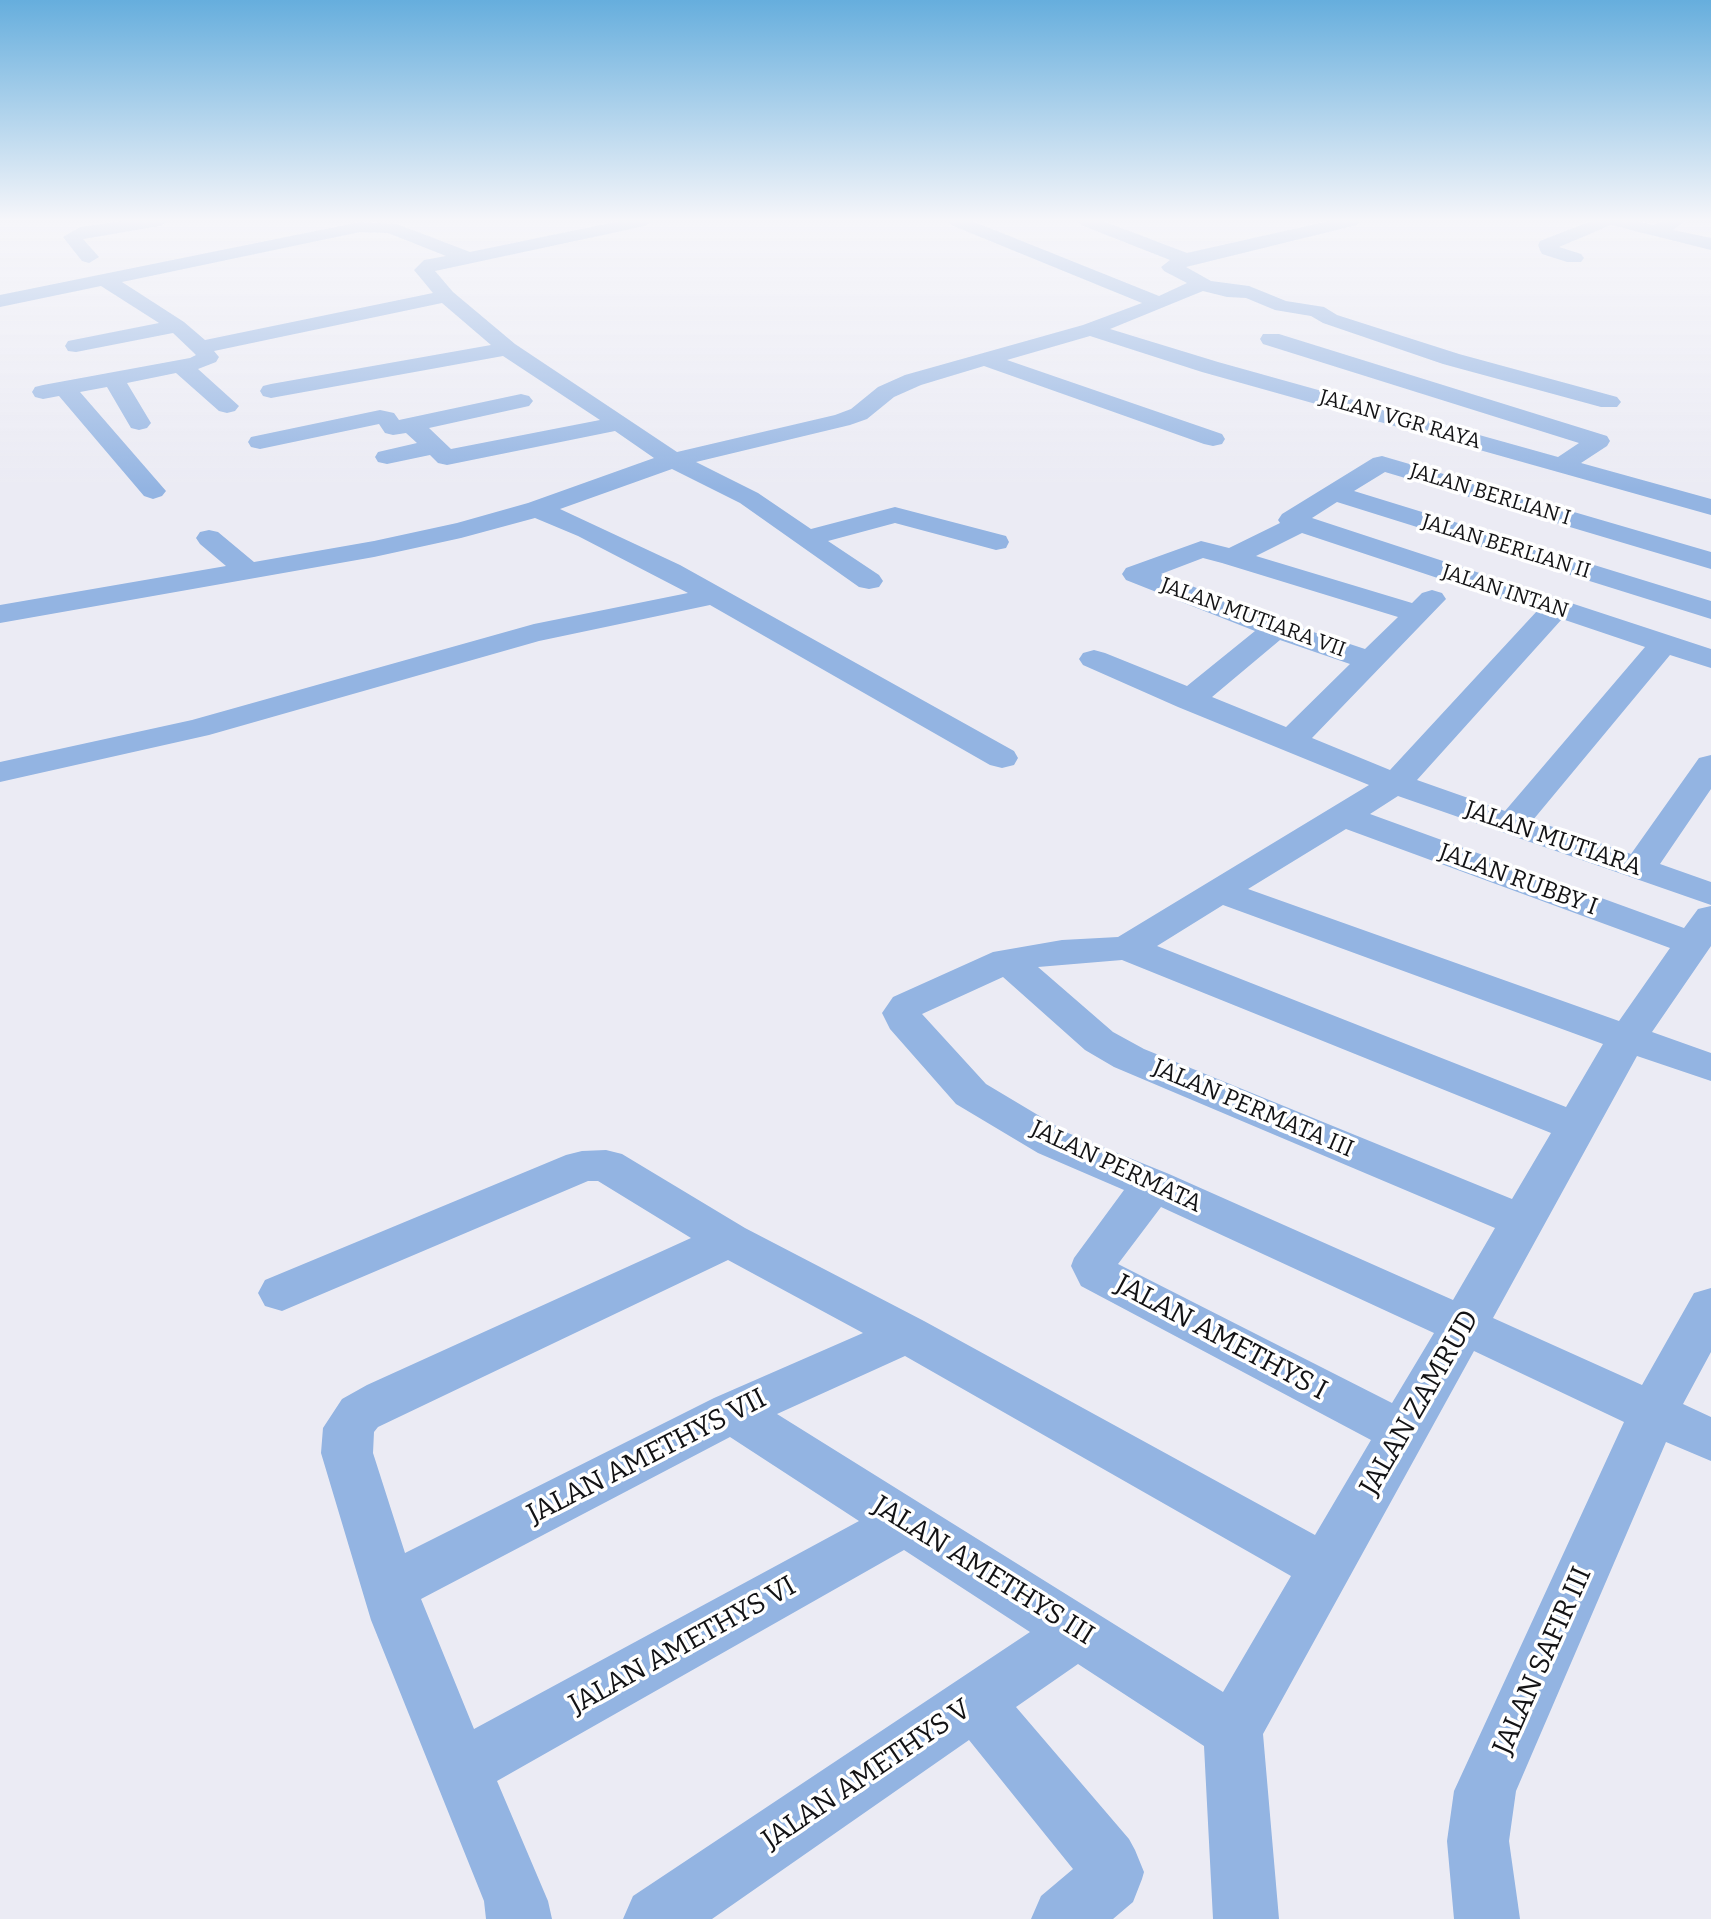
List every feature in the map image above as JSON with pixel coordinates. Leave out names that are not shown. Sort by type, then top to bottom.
[{"type":"street","points":[[153,311],[177,326],[201,347],[208,357],[205,361],[54,390],[153,491]]},
{"type":"street","points":[[201,347],[379,311]]},
{"type":"street","points":[[465,311],[507,349],[582,396],[627,449],[649,444],[673,460],[749,498],[869,581]]},
{"type":"street","points":[[0,614],[250,572],[423,539],[537,509],[673,460],[842,420],[859,414],[897,386],[1090,329],[1140,311]]},
{"type":"street","points":[[1311,311],[1330,320],[1444,357],[1609,402]]},
{"type":"street","points":[[76,346],[177,326]]},
{"type":"street","name":"JALAN VGR RAYA","points":[[1090,329],[1210,367],[1711,507]]},
{"type":"street","points":[[284,331],[305,344]]},
{"type":"street","points":[[1271,339],[1598,441],[1562,465]]},
{"type":"street","points":[[271,391],[507,349]]},
{"type":"street","points":[[984,359],[1213,439]]},
{"type":"street","points":[[181,366],[227,407]]},
{"type":"street","points":[[114,379],[139,423]]},
{"type":"street","points":[[260,442],[380,417],[386,418],[393,428],[521,401]]},
{"type":"street","points":[[411,425],[448,458]]},
{"type":"street","points":[[387,457],[448,458],[608,425]]},
{"type":"street","name":"JALAN BERLIAN I","points":[[1299,524],[1291,518],[1382,463],[1711,561]]},
{"type":"street","name":"JALAN BERLIAN II","points":[[1333,493],[1711,610]]},
{"type":"street","points":[[537,509],[587,530],[714,596],[1002,758]]},
{"type":"street","points":[[807,538],[895,515],[996,541]]},
{"type":"street","points":[[1233,557],[1299,524]]},
{"type":"street","name":"JALAN INTAN","points":[[1299,524],[1711,659]]},
{"type":"street","points":[[209,538],[250,572]]},
{"type":"street","name":"JALAN MUTIARA VII","points":[[1233,557],[1201,549],[1136,574],[1276,629],[1370,661]]},
{"type":"street","points":[[1233,557],[1418,614]]},
{"type":"street","points":[[1511,825],[1679,601],[1711,576]]},
{"type":"street","points":[[1290,741],[1459,577]]},
{"type":"street","points":[[0,772],[198,728],[534,633],[714,596]]},
{"type":"street","name":"JALAN PERMATA","points":[[1556,608],[1395,784],[1127,948],[1062,951],[1007,960],[907,1006],[902,1013],[904,1020],[971,1094],[1053,1143],[1153,1185],[1711,1440]]},
{"type":"street","points":[[1189,699],[1276,629]]},
{"type":"street","name":"JALAN MUTIARA","points":[[1094,659],[1395,784],[1711,894]]},
{"type":"street","points":[[1639,868],[1711,765]]},
{"type":"street","name":"JALAN RUBBY I","points":[[1343,816],[1702,931]]},
{"type":"street","points":[[1218,891],[1711,1068]]},
{"type":"street","name":"JALAN ZAMRUD","points":[[1233,1731],[1627,1038],[1702,931]]},
{"type":"street","points":[[1127,948],[1576,1127]]},
{"type":"street","name":"JALAN PERMATA III","points":[[1007,960],[1099,1041],[1129,1058],[1523,1221]]},
{"type":"street","points":[[282,1293],[582,1166],[606,1165],[729,1240],[907,1334],[1326,1568]]},
{"type":"street","name":"JALAN AMETHYS I","points":[[1153,1185],[1097,1258],[1094,1266],[1098,1273],[1403,1433]]},
{"type":"street","points":[[519,1919],[516,1901],[399,1620],[391,1587],[347,1452],[349,1427],[360,1413],[397,1393],[729,1240]]},
{"type":"street","name":"JALAN SAFIR III","points":[[1487,1919],[1478,1841],[1485,1791],[1653,1413],[1711,1306]]},
{"type":"street","name":"JALAN AMETHYS VII","points":[[391,1587],[732,1412],[907,1334]]},
{"type":"street","name":"JALAN AMETHYS III","points":[[732,1412],[1233,1731]]},
{"type":"street","name":"JALAN AMETHYS VI","points":[[460,1769],[906,1522]]},
{"type":"street","name":"JALAN AMETHYS V","points":[[656,1919],[1079,1631]]},
{"type":"street","points":[[974,1701],[1107,1861],[1112,1872],[1110,1879],[1064,1919]]},
{"type":"street","points":[[1233,1731],[1247,1919]]}]
